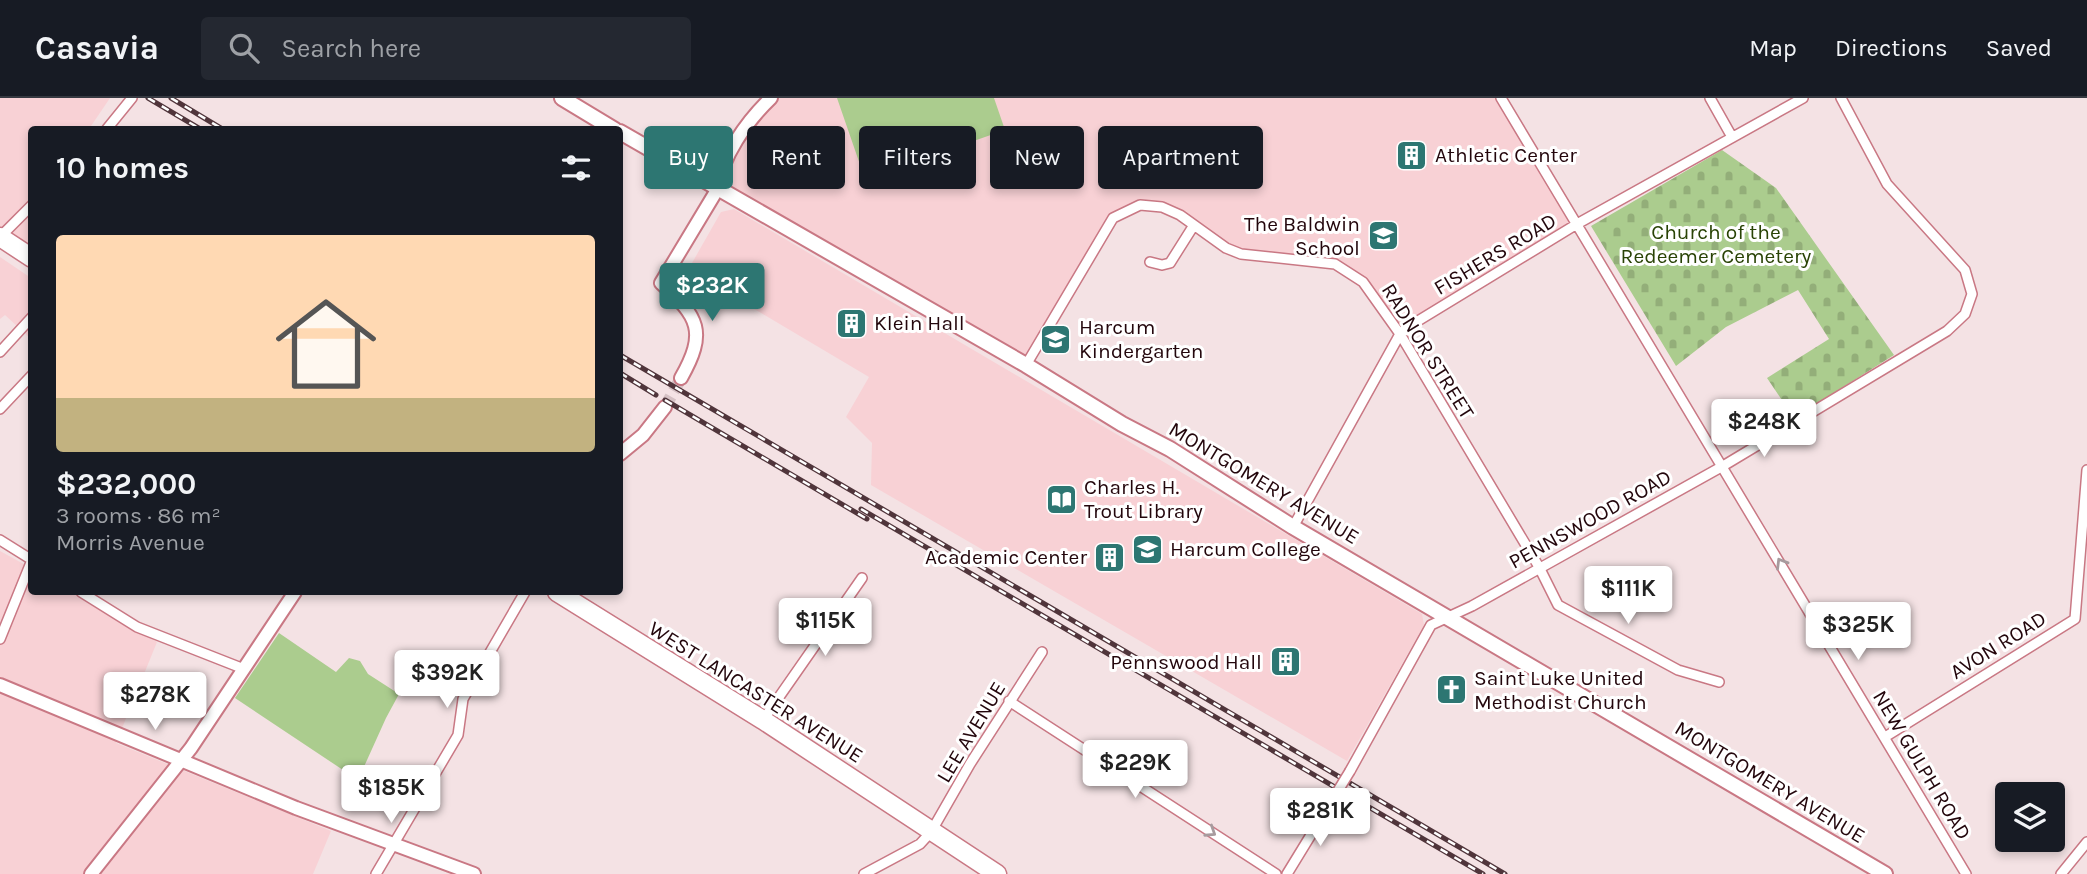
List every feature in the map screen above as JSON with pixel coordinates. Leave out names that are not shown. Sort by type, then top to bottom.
[{"type":"highway","points":[[0,237],[28,255]]},
{"type":"highway","name":"WEST LANCASTER AVENUE","points":[[562,595],[763,720],[997,874]]},
{"type":"main road","points":[[562,98],[608,126]]},
{"type":"main road","name":"MONTGOMERY AVENUE","points":[[623,134],[1026,365],[1122,424],[1170,449],[1293,527],[1885,874]]},
{"type":"street","points":[[109,126],[132,98]]},
{"type":"street","points":[[681,378],[694,356],[697,334],[685,304],[661,283],[717,190],[719,175],[739,137],[771,98]]},
{"type":"street","name":"NEW GULPH ROAD","points":[[1501,98],[1724,466],[1966,874]]},
{"type":"street","points":[[1710,98],[1732,137]]},
{"type":"street","name":"FISHERS ROAD","points":[[1293,527],[1400,334],[1408,327],[1577,225],[1803,98]]},
{"type":"street","name":"PENNSWOOD ROAD","points":[[1287,874],[1350,771],[1432,625],[1724,466],[1947,331],[1965,314],[1972,294],[1965,271],[1887,184],[1841,98]]},
{"type":"street","name":"RADNOR STREET","points":[[1026,365],[1113,218],[1140,205],[1162,207],[1194,225],[1226,248],[1241,254],[1335,264],[1363,282],[1400,334],[1539,567],[1558,605],[1678,670],[1719,682]]},
{"type":"street","points":[[0,237],[28,209]]},
{"type":"street","points":[[1150,262],[1162,265],[1170,262],[1194,225]]},
{"type":"street","points":[[0,352],[28,321]]},
{"type":"street","points":[[0,410],[28,379]]},
{"type":"street","points":[[623,447],[643,435],[665,407]]},
{"type":"street","name":"AVON ROAD","points":[[1885,737],[2075,619],[2087,470]]},
{"type":"street","points":[[0,540],[28,558]]},
{"type":"street","points":[[0,639],[28,570]]},
{"type":"street","points":[[763,720],[862,578]]},
{"type":"street","points":[[86,595],[136,628],[244,669]]},
{"type":"street","points":[[91,874],[182,760],[293,595]]},
{"type":"street","points":[[376,874],[458,735],[463,699],[523,595]]},
{"type":"street","points":[[2075,619],[2087,613]]},
{"type":"street","name":"LEE AVENUE","points":[[931,832],[1009,701],[1042,652]]},
{"type":"street","points":[[0,685],[296,808],[474,874]]},
{"type":"street","points":[[1009,701],[1276,874]]},
{"type":"street","points":[[864,874],[920,844],[931,832]]},
{"type":"street","points":[[2061,874],[2087,842]]},
{"type":"shaded area","points":[[0,98],[110,98],[91,126],[28,126],[28,246],[0,229]]},
{"type":"shaded area","name":"The Baldwin School","points":[[771,98],[1501,98],[1577,224],[1400,334],[1363,282],[1335,264],[1241,254],[1180,215],[1140,206],[1113,218],[1026,365],[717,190],[733,189],[733,154],[747,134],[747,189],[845,189],[845,126],[752,126]]},
{"type":"shaded area","name":"Harcum College","points":[[734,209],[1422,614],[1424,625],[1347,761],[871,485],[872,443],[846,417],[869,377],[729,294],[692,263],[721,212]]},
{"type":"shaded area","points":[[0,257],[28,276],[28,336],[5,315],[0,319]]},
{"type":"shaded area","points":[[0,551],[28,566],[28,595],[78,595],[157,642],[116,743],[331,831],[313,874],[0,874]]},
{"type":"green space","points":[[837,98],[994,98],[1004,126],[990,126],[990,135],[976,140],[976,126],[859,126],[859,162]]},
{"type":"green space","name":"Church of the Redeemer Cemetery","points":[[1722,150],[1776,188],[1894,355],[1794,418],[1767,378],[1829,339],[1798,290],[1726,327],[1676,366],[1591,226]]},
{"type":"green space","points":[[279,633],[336,672],[349,658],[360,661],[368,674],[399,694],[358,780],[235,698]]},
{"type":"tunnel","points":[[665,407],[681,378]]},
{"type":"railway","points":[[148,98],[195,126]]},
{"type":"railway","points":[[171,98],[217,126]]},
{"type":"railway","points":[[623,357],[1505,874]]},
{"type":"railway","points":[[623,375],[656,395]]},
{"type":"railway","points":[[665,400],[867,519]]},
{"type":"railway","points":[[861,509],[1483,874]]},
{"type":"place","name":"Athletic Center","points":[[1412,155]]},
{"type":"place","name":"The Baldwin School","points":[[1383,236]]},
{"type":"place","name":"Klein Hall","points":[[851,323]]},
{"type":"place","name":"Harcum Kindergarten","points":[[1056,339]]},
{"type":"place","name":"Charles H. Trout Library","points":[[1061,499]]},
{"type":"place","name":"Harcum College","points":[[1147,549]]},
{"type":"place","name":"Academic Center","points":[[1110,557]]},
{"type":"place","name":"Pennswood Hall","points":[[1285,662]]},
{"type":"place","name":"Saint Luke United Methodist Church","points":[[1451,690]]}]
